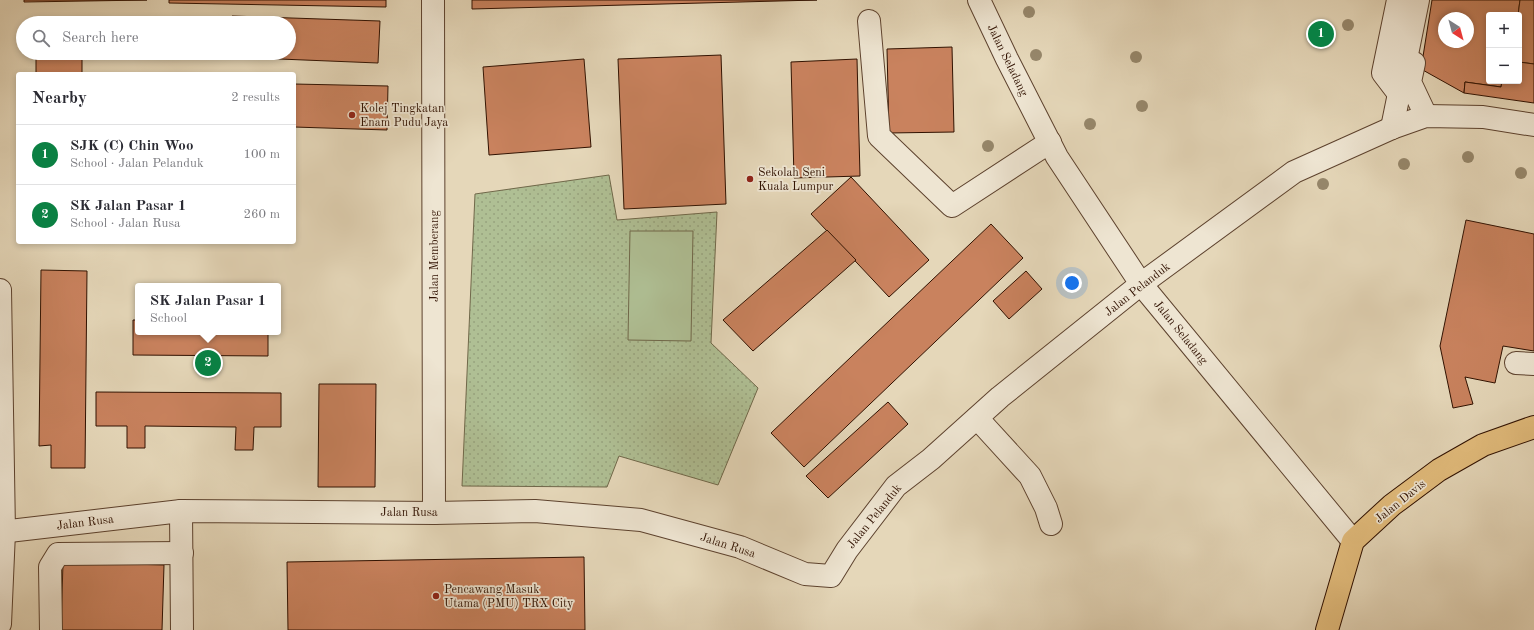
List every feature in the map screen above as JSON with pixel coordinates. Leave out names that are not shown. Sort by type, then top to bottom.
[{"type":"main road","name":"Jalan Davis","points":[[1353,541],[1392,505],[1438,470],[1483,445],[1534,428]]},
{"type":"main road","points":[[1327,630],[1353,541]]},
{"type":"street","name":"Jalan Memberang","points":[[434,0],[434,513]]},
{"type":"street","name":"Jalan Seladang","points":[[979,0],[1006,59],[1057,157],[1141,284],[1353,541]]},
{"type":"street","points":[[1398,0],[1383,73],[1399,94]]},
{"type":"street","points":[[1392,128],[1418,0]]},
{"type":"street","points":[[1426,116],[1410,82],[1427,0]]},
{"type":"street","points":[[869,21],[879,136],[952,206],[1050,142]]},
{"type":"street","name":"Jalan Pelanduk","points":[[804,574],[831,576],[847,550],[896,486],[931,459],[1000,397],[1141,284],[1294,172],[1392,128],[1426,116],[1483,117],[1534,125]]},
{"type":"street","points":[[0,290],[2,532],[0,624]]},
{"type":"street","points":[[977,418],[1030,476],[1046,508],[1051,524]]},
{"type":"street","name":"Jalan Rusa","points":[[2,532],[180,511],[434,513],[535,511],[641,520],[740,547],[804,574]]},
{"type":"street","points":[[180,511],[182,553],[182,630]]},
{"type":"street","points":[[51,630],[50,567],[58,554],[182,553]]},
{"type":"green space","points":[[609,175],[617,220],[717,212],[711,343],[758,388],[718,485],[619,456],[607,487],[462,486],[475,194]]},
{"type":"green space","points":[[630,231],[693,231],[691,341],[628,340]]},
{"type":"building","points":[[24,0],[147,0],[24,2]]},
{"type":"building","points":[[169,0],[386,0],[386,7],[169,3]]},
{"type":"building","points":[[472,0],[817,0],[472,9]]},
{"type":"building","points":[[1432,0],[1520,0],[1518,12],[1486,12],[1486,84],[1502,84],[1501,87],[1465,82],[1464,93],[1421,69]]},
{"type":"building","points":[[1520,0],[1534,0],[1534,64],[1522,62],[1522,12],[1518,12]]},
{"type":"building","points":[[296,18],[380,21],[378,63],[296,60]]},
{"type":"building","points":[[952,47],[954,132],[889,133],[887,49]]},
{"type":"building","points":[[721,55],[726,204],[624,209],[618,59]]},
{"type":"building","points":[[584,59],[591,147],[489,155],[483,67]]},
{"type":"building","points":[[857,59],[860,176],[794,178],[791,62]]},
{"type":"building","points":[[36,60],[82,60],[82,72],[36,72]]},
{"type":"building","points":[[1522,62],[1534,64],[1534,103],[1464,93],[1465,82],[1501,87],[1502,84],[1522,84]]},
{"type":"building","points":[[296,84],[388,86],[387,130],[296,127]]},
{"type":"building","points":[[851,177],[929,260],[889,297],[811,214]]},
{"type":"building","points":[[1466,220],[1534,234],[1534,351],[1503,346],[1495,383],[1465,377],[1473,404],[1453,408],[1440,346]]},
{"type":"building","points":[[991,224],[1023,258],[804,467],[771,433]]},
{"type":"building","points":[[827,230],[856,260],[753,351],[723,320]]},
{"type":"building","points":[[41,270],[87,271],[85,468],[51,468],[51,445],[39,446]]},
{"type":"building","points":[[1026,271],[1042,289],[1009,319],[993,301]]},
{"type":"building","points":[[133,320],[135,320],[135,335],[268,335],[268,356],[133,355]]},
{"type":"building","points":[[319,384],[376,384],[375,487],[318,487]]},
{"type":"building","points":[[96,392],[281,393],[281,427],[254,427],[253,450],[235,450],[236,427],[145,426],[145,448],[127,448],[127,426],[96,426]]},
{"type":"building","points":[[888,402],[908,424],[828,498],[806,476]]},
{"type":"building","name":"Pencawang Masuk Utama (PMU) TRX City","points":[[584,557],[585,630],[288,630],[287,562]]},
{"type":"building","points":[[63,562],[164,565],[162,630],[61,630]]},
{"type":"place","name":"SJK (C) Chin Woo","points":[[1321,34]]},
{"type":"place","name":"Kolej Tingkatan Enam Pudu Jaya","points":[[352,115]]},
{"type":"place","name":"Sekolah Seni Kuala Lumpur","points":[[750,179]]},
{"type":"place","name":"SK Jalan Pasar 1","points":[[208,363]]},
{"type":"place","name":"Pencawang Masuk Utama (PMU) TRX City","points":[[436,596]]}]
